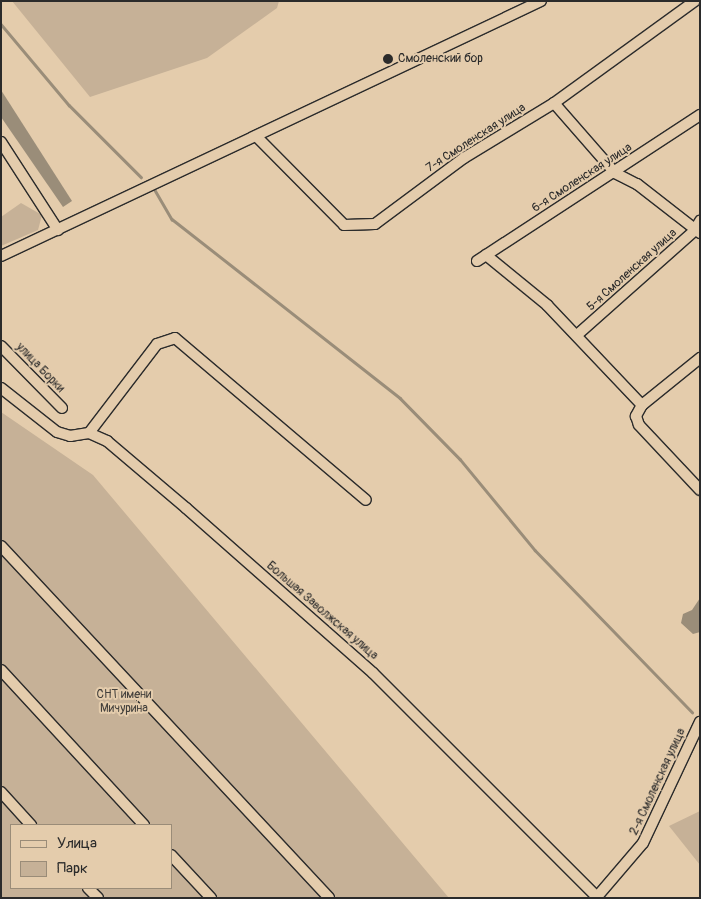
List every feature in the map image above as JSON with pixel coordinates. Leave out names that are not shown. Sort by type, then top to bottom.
[{"type":"street","points":[[1,256],[541,1]]},
{"type":"street","name":"7-я Смоленская улица","points":[[256,136],[344,225],[375,224],[464,158],[554,103],[694,1]]},
{"type":"street","points":[[554,103],[615,173],[637,184],[697,232]]},
{"type":"street","name":"6-я Смоленская улица","points":[[577,335],[481,258],[615,173],[700,115]]},
{"type":"street","points":[[1,142],[58,230]]},
{"type":"street","name":"5-я Смоленская улица","points":[[577,335],[697,232],[700,221]]},
{"type":"street","points":[[577,335],[642,405]]},
{"type":"street","points":[[88,433],[157,344],[175,338],[366,500]]},
{"type":"street","name":"улица Борки","points":[[1,346],[62,408]]},
{"type":"street","points":[[700,358],[642,405],[636,416],[639,425],[700,490]]},
{"type":"street","name":"Большая Заволжская улица","points":[[1,388],[57,432],[70,436],[88,433],[107,441],[373,673],[597,898]]},
{"type":"street","points":[[1,546],[328,898]]},
{"type":"street","points":[[1,670],[143,824]]},
{"type":"street","name":"2-я Смоленская улица","points":[[597,898],[643,843],[700,722]]},
{"type":"street","points":[[1,792],[30,824]]},
{"type":"street","points":[[172,856],[211,898]]},
{"type":"street","points":[[89,889],[98,898]]},
{"type":"green space","points":[[12,1],[279,1],[277,8],[207,58],[90,97]]},
{"type":"green space","points":[[21,203],[42,215],[38,230],[1,246],[1,217]]},
{"type":"green space","name":"СНТ имени Мичурина","points":[[1,412],[93,475],[449,898],[1,898]]},
{"type":"green space","points":[[700,811],[700,865],[669,826]]},
{"type":"shaded area","points":[[1,90],[72,201],[63,207],[1,117]]},
{"type":"shaded area","points":[[700,598],[700,632],[693,634],[681,623],[683,614],[692,610]]},
{"type":"waterway","points":[[1,24],[69,105],[141,177]]},
{"type":"waterway","points":[[155,190],[172,219],[400,398],[460,459],[535,550],[692,712]]},
{"type":"place","name":"Смоленский бор","points":[[388,59]]}]
